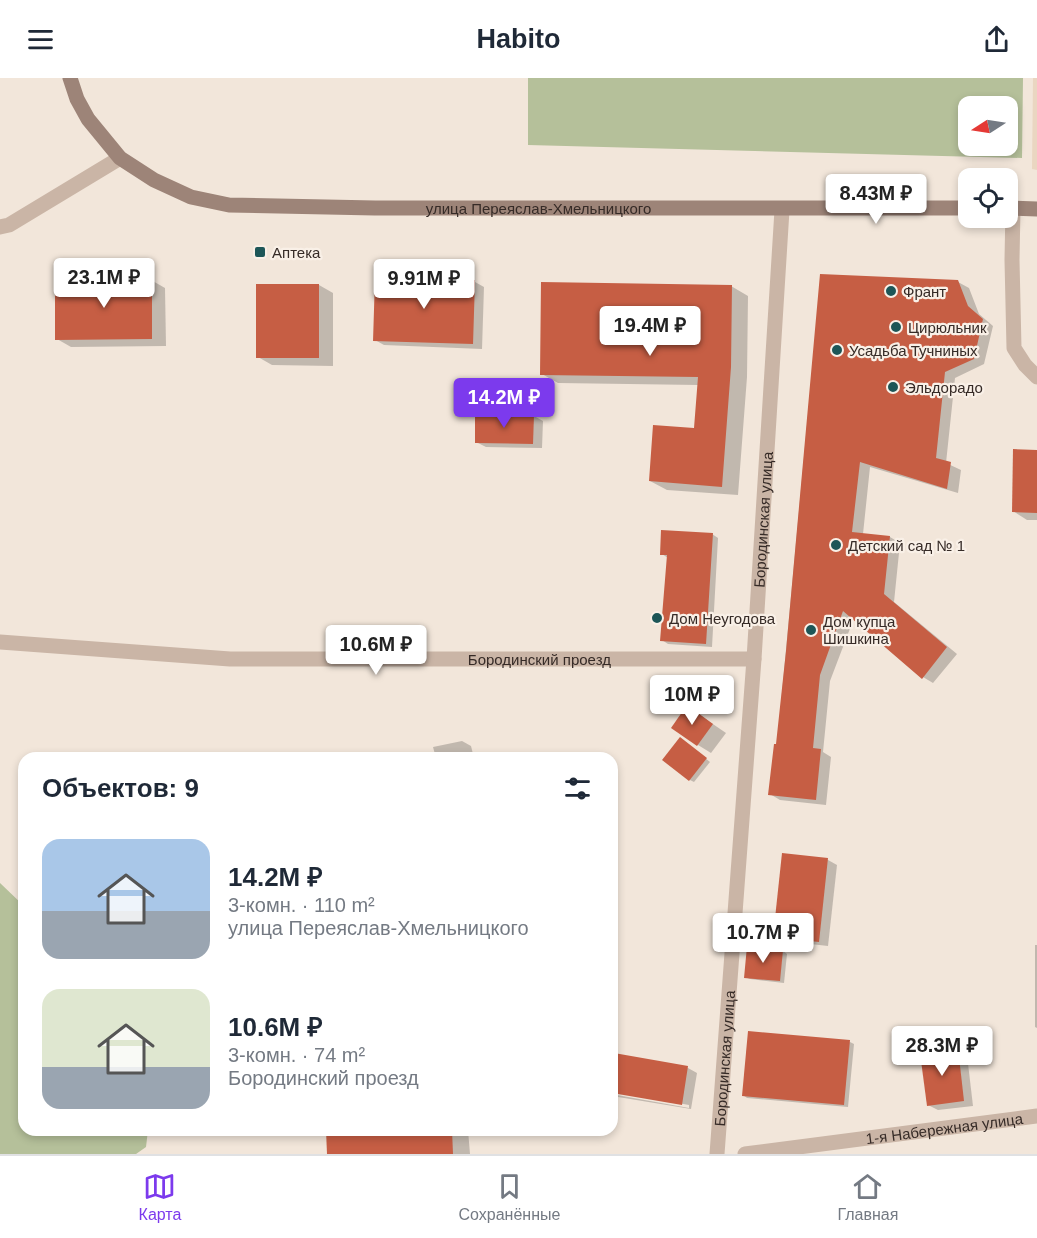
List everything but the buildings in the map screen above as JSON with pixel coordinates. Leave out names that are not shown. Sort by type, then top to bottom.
[{"type":"main road","name":"улица Переяслав-Хмельницкого","points":[[70,78],[77,99],[88,119],[120,158],[154,180],[191,197],[229,206],[782,210],[958,208]]},
{"type":"main road","points":[[1018,208],[1037,208]]},
{"type":"street","points":[[0,227],[9,225],[120,158]]},
{"type":"street","name":"Бородинская улица","points":[[717,1154],[754,659],[782,210]]},
{"type":"street","points":[[1011,228],[1014,348],[1025,365],[1037,377]]},
{"type":"street","name":"Бородинский проезд","points":[[0,642],[230,659],[754,659]]},
{"type":"street","name":"1-я Набережная улица","points":[[745,1154],[1037,1116]]},
{"type":"green space","points":[[528,78],[1023,78],[1022,158],[528,145]]},
{"type":"green space","points":[[0,883],[18,900],[18,1136],[147,1136],[146,1147],[136,1154],[0,1154]]},
{"type":"shaded area","points":[[1033,78],[1037,78],[1037,170],[1032,169]]},
{"type":"place","name":"Аптека","points":[[260,252]]},
{"type":"place","name":"Франт","points":[[891,291]]},
{"type":"place","name":"Цирюльник","points":[[896,327]]},
{"type":"place","name":"Усадьба Тучниных","points":[[837,350]]},
{"type":"place","name":"Эльдорадо","points":[[893,387]]},
{"type":"place","name":"Детский сад № 1","points":[[836,545]]},
{"type":"place","name":"Дом Неугодова","points":[[657,618]]},
{"type":"place","name":"Дом купца Шишкина","points":[[811,630]]}]
